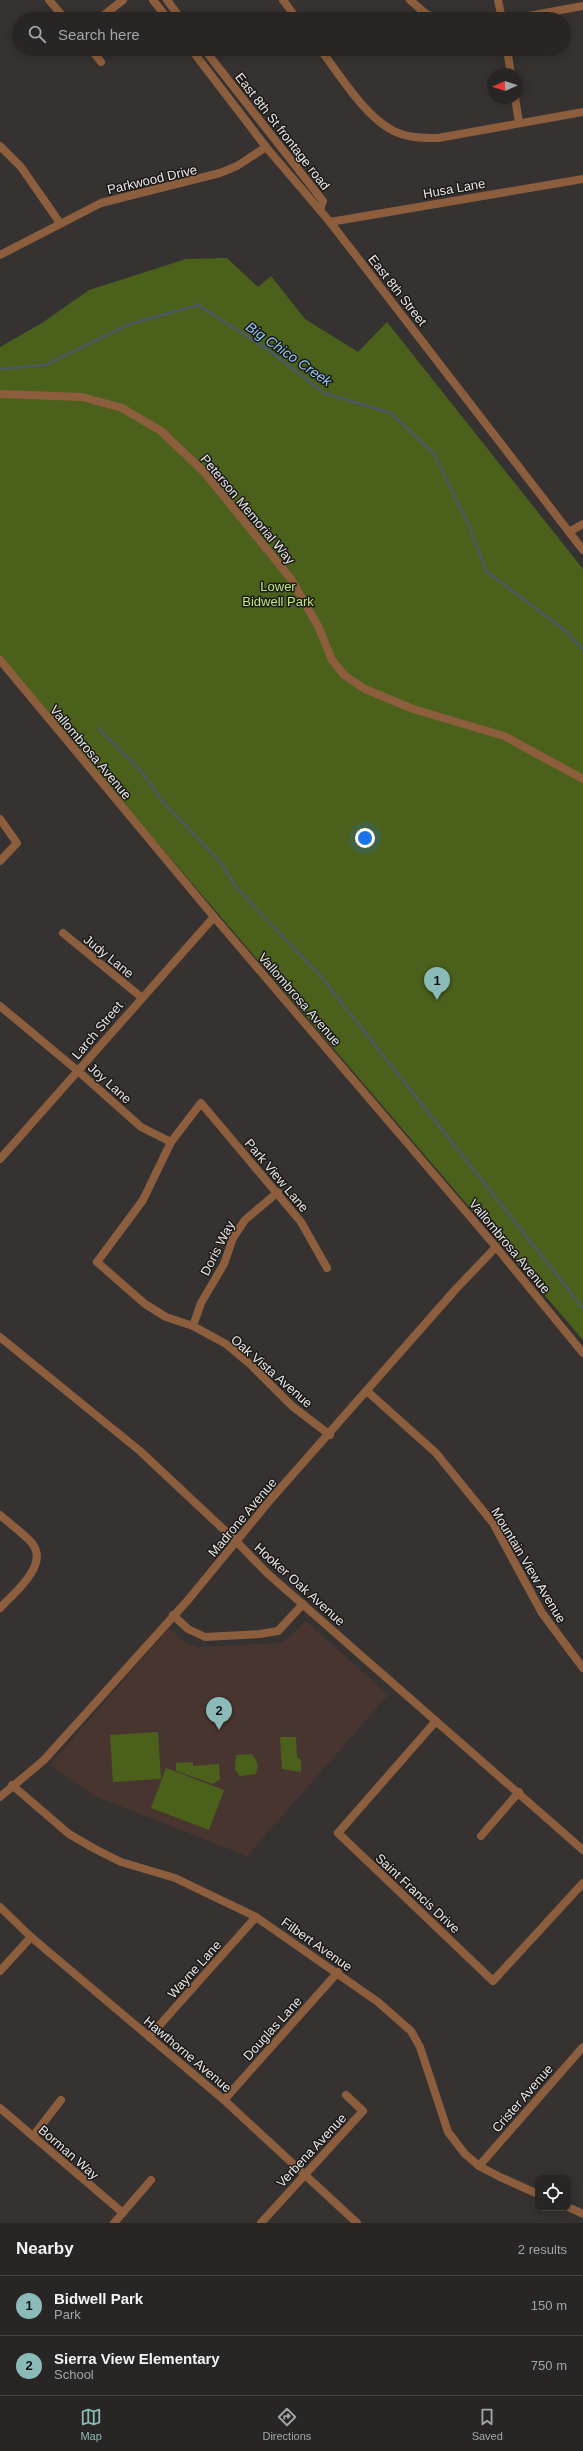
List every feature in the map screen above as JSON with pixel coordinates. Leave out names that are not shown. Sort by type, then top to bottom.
[{"type":"street","points":[[48,0],[59,12]]},
{"type":"street","points":[[108,12],[123,0]]},
{"type":"street","points":[[153,0],[162,12]]},
{"type":"street","points":[[167,0],[176,12]]},
{"type":"street","points":[[282,0],[291,12]]},
{"type":"street","points":[[410,0],[423,12]]},
{"type":"street","points":[[498,0],[501,12]]},
{"type":"street","points":[[550,12],[583,6]]},
{"type":"street","points":[[96,56],[101,62]]},
{"type":"street","name":"East 8th Street","points":[[195,56],[266,147],[330,222],[583,550]]},
{"type":"street","name":"East 8th St frontage road","points":[[209,56],[323,201],[320,210]]},
{"type":"street","points":[[326,56],[371,113],[385,126],[401,134],[419,138],[438,138],[519,122],[583,112]]},
{"type":"street","points":[[508,56],[510,68]]},
{"type":"street","points":[[516,104],[519,122]]},
{"type":"street","points":[[0,146],[25,172],[60,223]]},
{"type":"street","name":"Parkwood Drive","points":[[0,255],[101,203],[220,174],[238,166],[266,147]]},
{"type":"street","name":"Husa Lane","points":[[330,222],[583,179]]},
{"type":"street","name":"Peterson Memorial Way","points":[[0,394],[82,397],[122,408],[161,431],[204,472],[291,579],[318,626],[332,660],[344,676],[365,689],[414,709],[504,736],[583,779]]},
{"type":"street","points":[[569,532],[583,524]]},
{"type":"street","name":"Vallombrosa Avenue","points":[[0,660],[214,918],[496,1247],[583,1353]]},
{"type":"street","points":[[0,819],[17,843],[0,861]]},
{"type":"street","name":"Larch Street","points":[[0,1159],[141,997],[214,918]]},
{"type":"street","name":"Judy Lane","points":[[63,933],[141,997]]},
{"type":"street","name":"Joy Lane","points":[[0,1006],[78,1071],[141,1127],[171,1142]]},
{"type":"street","name":"Oak Vista Avenue","points":[[200,1103],[171,1142],[143,1200],[97,1262],[145,1304],[166,1317],[194,1326],[226,1344],[251,1365],[292,1406],[330,1435]]},
{"type":"street","name":"Park View Lane","points":[[200,1103],[278,1192],[300,1222],[327,1268]]},
{"type":"street","name":"Doris Way","points":[[194,1326],[201,1304],[224,1264],[233,1238],[245,1220],[278,1192]]},
{"type":"street","name":"Madrone Avenue","points":[[0,1797],[12,1785],[44,1760],[173,1616],[236,1541],[368,1392],[455,1290],[496,1247]]},
{"type":"street","name":"Hooker Oak Avenue","points":[[0,1337],[140,1451],[236,1541],[267,1573],[436,1722],[519,1792],[583,1850]]},
{"type":"street","name":"Mountain View Avenue","points":[[368,1392],[436,1454],[493,1523],[542,1613],[583,1668]]},
{"type":"street","points":[[0,1515],[32,1543],[36,1554],[34,1567],[26,1580],[0,1608]]},
{"type":"street","points":[[173,1616],[188,1629],[205,1637],[260,1634],[278,1631],[303,1604]]},
{"type":"street","name":"Saint Francis Drive","points":[[436,1722],[338,1833],[493,1981],[583,1883]]},
{"type":"street","name":"Filbert Avenue","points":[[12,1785],[69,1834],[95,1849],[121,1862],[175,1878],[256,1917],[338,1972],[394,2015],[411,2031],[426,2062],[448,2132],[465,2154],[479,2166],[535,2193]]},
{"type":"street","points":[[481,1836],[519,1792]]},
{"type":"street","name":"Hawthorne Avenue","points":[[0,1907],[31,1937],[224,2100],[357,2223]]},
{"type":"street","name":"Wayne Lane","points":[[149,2038],[256,1917]]},
{"type":"street","points":[[0,1971],[31,1937]]},
{"type":"street","name":"Douglas Lane","points":[[224,2100],[338,1972]]},
{"type":"street","name":"Crister Avenue","points":[[479,2166],[583,2047]]},
{"type":"street","name":"Verbena Avenue","points":[[261,2223],[304,2174],[363,2111],[346,2095]]},
{"type":"street","points":[[32,2136],[61,2100]]},
{"type":"street","name":"Borman Way","points":[[0,2108],[123,2213]]},
{"type":"street","points":[[114,2223],[151,2180]]},
{"type":"street","points":[[571,2208],[583,2214]]},
{"type":"shaded area","points":[[306,1621],[388,1695],[247,1856],[97,1797],[50,1765],[169,1628],[186,1643],[198,1647],[283,1643]]},
{"type":"green space","name":"Lower Bidwell Park","points":[[227,258],[258,287],[271,276],[305,319],[358,352],[387,322],[583,569],[583,1340],[0,659],[0,347],[42,323],[89,290],[186,259]]},
{"type":"green space","points":[[158,1732],[161,1779],[113,1782],[110,1735]]},
{"type":"green space","points":[[280,1737],[296,1737],[297,1757],[301,1760],[301,1772],[282,1769]]},
{"type":"green space","points":[[252,1754],[257,1764],[255,1774],[240,1776],[235,1769],[236,1755]]},
{"type":"green space","points":[[193,1762],[193,1766],[219,1764],[220,1779],[213,1784],[176,1771],[176,1763]]},
{"type":"green space","points":[[166,1768],[224,1790],[209,1830],[151,1808]]},
{"type":"waterway","name":"Big Chico Creek","points":[[0,369],[45,365],[130,324],[198,305],[270,351],[324,393],[391,413],[434,454],[470,528],[486,571],[563,629],[583,649]]},
{"type":"waterway","points":[[99,729],[140,770],[163,802],[222,864],[234,884],[318,973],[583,1308]]},
{"type":"place","name":"Bidwell Park","points":[[437,1000]]},
{"type":"place","name":"Sierra View Elementary","points":[[219,1730]]}]
